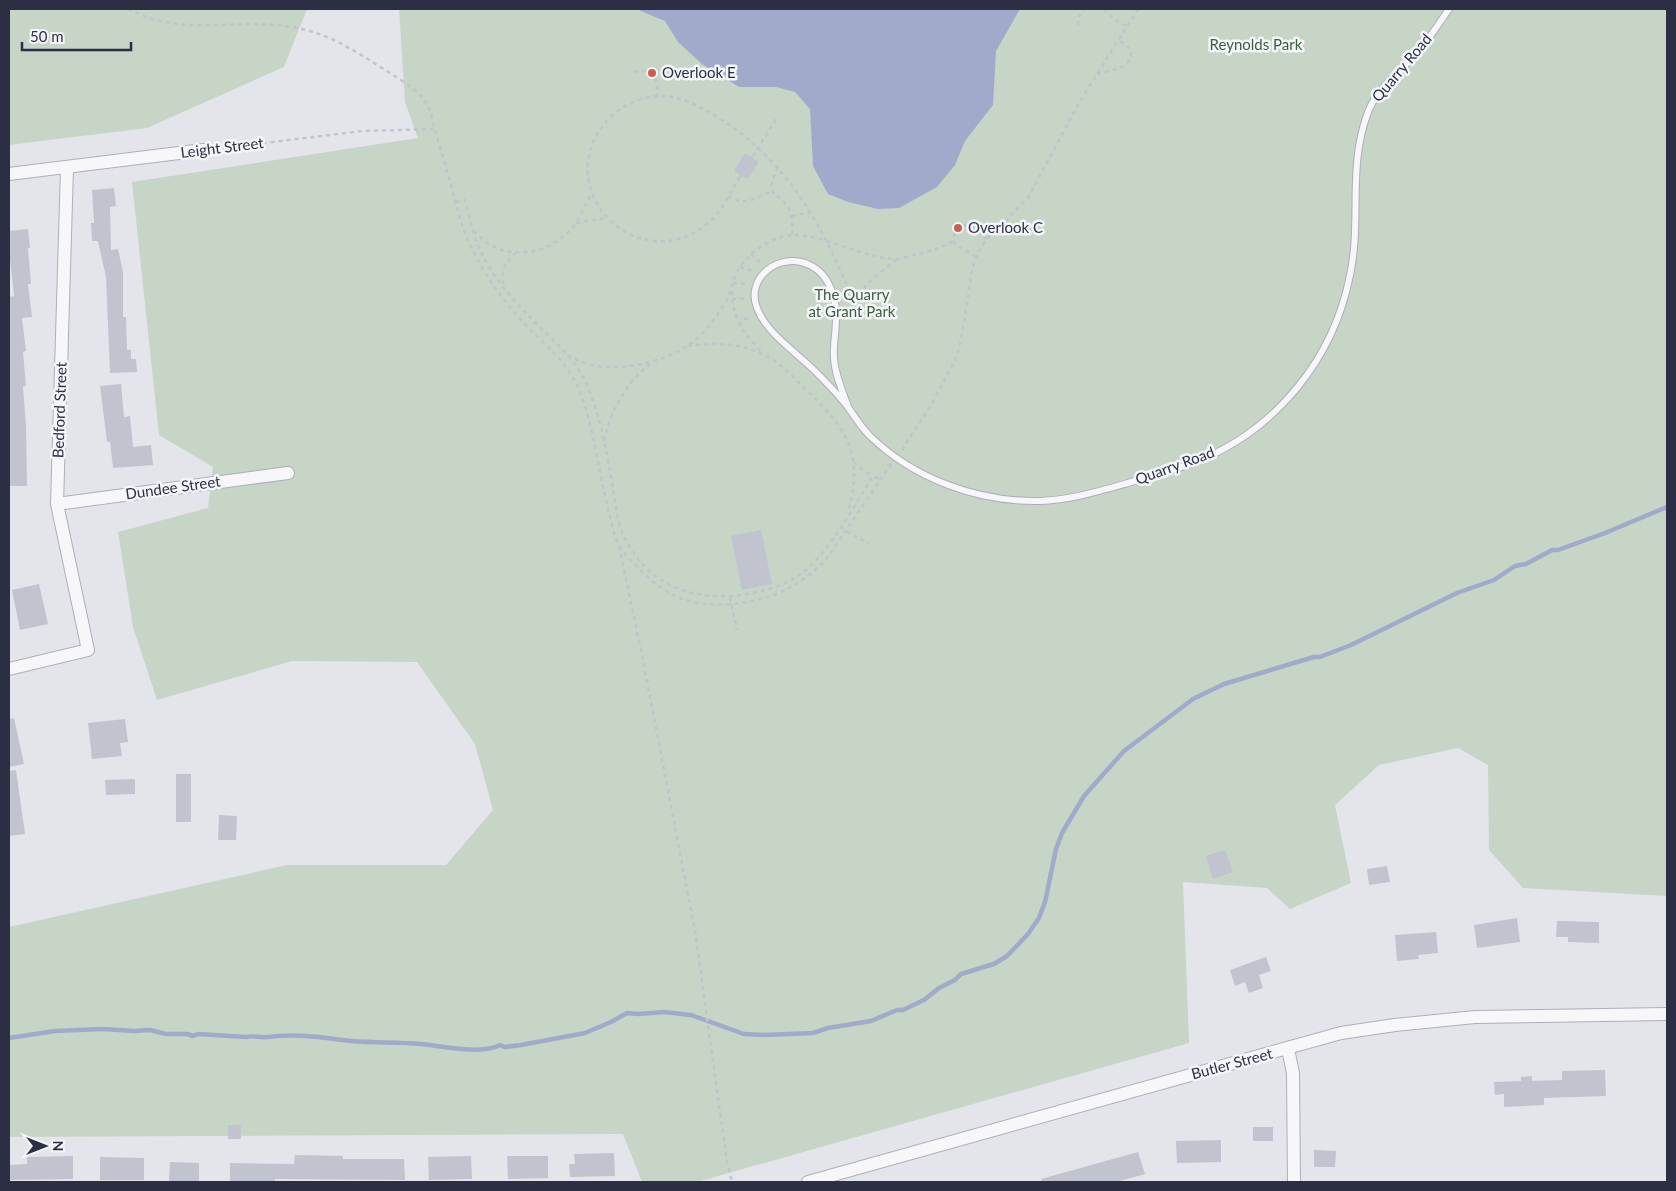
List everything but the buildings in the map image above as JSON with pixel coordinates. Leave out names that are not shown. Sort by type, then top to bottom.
[{"type":"street","name":"Leight Street","points":[[9,174],[203,150]]},
{"type":"street","name":"Bedford Street","points":[[9,669],[88,650],[57,504],[67,168]]},
{"type":"street","name":"Dundee Street","points":[[57,504],[288,473]]},
{"type":"street","name":"Butler Street","points":[[808,1182],[1341,1034],[1395,1025],[1475,1017],[1667,1014]]},
{"type":"street","points":[[1288,1049],[1293,1074],[1294,1182]]},
{"type":"lane","name":"Quarry Road","points":[[849,409],[834,361],[836,306],[828,282],[822,273],[798,261],[778,263],[769,267],[759,280],[755,293],[757,308],[768,326],[825,381],[871,437],[896,457],[918,471],[943,483],[983,495],[1026,501],[1065,499],[1126,484],[1197,461],[1234,442],[1267,418],[1299,386],[1329,340],[1341,311],[1350,275],[1354,248],[1356,155],[1363,125],[1379,90],[1418,52],[1449,9]]},
{"type":"path","points":[[128,9],[177,25],[270,25],[303,28],[357,51],[416,92],[423,98],[428,108],[466,236],[487,277],[521,320],[560,359],[573,377],[588,417],[603,488],[619,544],[643,660],[695,931],[727,1162],[732,1182]]},
{"type":"path","points":[[1078,24],[1079,16],[1085,9]]},
{"type":"path","points":[[1104,9],[1114,19],[1126,26]]},
{"type":"path","points":[[619,544],[657,585],[671,594],[695,602],[712,605],[732,604],[771,597],[798,585],[818,569],[847,531],[934,400],[957,356],[976,257],[987,239],[1028,198],[1096,74],[1138,9]]},
{"type":"path","points":[[1096,74],[1123,67],[1128,63],[1130,49],[1118,39]]},
{"type":"path","points":[[634,72],[645,70],[652,73],[657,82],[657,96]]},
{"type":"path","points":[[778,116],[740,177],[728,196],[719,212],[710,222],[687,237],[662,242],[640,240],[623,231],[607,218],[598,206],[592,192],[588,175],[589,161],[596,135],[612,115],[622,107],[638,100],[657,96],[684,99],[724,122],[749,141],[778,166],[811,212],[864,316]]},
{"type":"path","name":"Leight Street","points":[[203,150],[363,131],[435,129]]},
{"type":"path","points":[[778,166],[771,184],[772,191],[786,205],[792,216],[792,236]]},
{"type":"path","points":[[728,196],[738,202],[747,202],[772,191]]},
{"type":"path","points":[[473,230],[488,244],[496,248],[517,252],[532,252],[546,248],[565,235],[576,223],[592,192]]},
{"type":"path","points":[[456,202],[465,200],[477,242],[503,286],[527,315],[578,368],[592,398],[598,417],[619,523],[626,539],[642,562],[658,578],[682,591],[700,595],[730,597],[764,591],[793,579],[824,552],[873,476]]},
{"type":"path","points":[[792,216],[811,212]]},
{"type":"path","points":[[576,223],[607,218]]},
{"type":"path","points":[[836,306],[855,299],[868,282],[897,259],[944,247],[953,241],[954,233],[964,225],[972,227],[987,239]]},
{"type":"path","points":[[687,346],[710,324],[732,289],[737,272],[753,252],[781,237],[792,236],[826,240],[847,249],[897,259]]},
{"type":"path","points":[[953,241],[976,257]]},
{"type":"path","points":[[503,286],[504,265],[517,252]]},
{"type":"path","points":[[732,289],[733,311],[738,323],[764,354],[787,371],[832,414],[845,436],[853,461],[853,493],[847,516]]},
{"type":"path","points":[[604,443],[618,401],[632,380],[651,363],[687,346],[703,344],[726,344],[764,354]]},
{"type":"path","points":[[566,354],[592,365],[620,366],[651,363]]},
{"type":"path","points":[[853,461],[860,468],[880,480]]},
{"type":"path","points":[[840,527],[870,544]]},
{"type":"path","points":[[730,597],[737,630]]},
{"type":"green space","points":[[9,9],[307,9],[284,67],[147,128],[9,145]]},
{"type":"green space","points":[[399,9],[1667,9],[1667,896],[1523,888],[1489,850],[1488,765],[1458,748],[1379,765],[1335,805],[1351,883],[1290,909],[1267,888],[1183,882],[1189,1043],[697,1182],[642,1182],[623,1134],[9,1137],[9,927],[287,865],[446,865],[493,810],[475,744],[417,662],[292,661],[157,700],[133,627],[118,532],[208,508],[213,467],[159,435],[132,182],[418,138],[405,102]]},
{"type":"water","points":[[636,9],[1020,9],[996,51],[993,105],[965,141],[955,165],[937,187],[899,208],[878,209],[848,202],[828,194],[813,166],[810,109],[795,92],[776,87],[739,87],[702,64],[678,42],[665,21]]},
{"type":"waterway","points":[[9,1038],[55,1031],[150,1030],[166,1034],[187,1034],[193,1036],[198,1034],[246,1037],[300,1036],[361,1042],[421,1044],[472,1050],[492,1048],[500,1045],[505,1047],[521,1045],[585,1033],[627,1013],[664,1012],[691,1015],[744,1034],[765,1035],[813,1033],[828,1028],[871,1021],[897,1010],[903,1010],[924,1000],[961,974],[994,964],[1007,956],[1028,934],[1039,918],[1045,902],[1056,849],[1062,833],[1084,796],[1124,751],[1193,699],[1224,684],[1314,657],[1320,657],[1351,645],[1457,593],[1494,580],[1515,566],[1526,564],[1552,550],[1558,550],[1605,533],[1667,507]]},
{"type":"place","name":"Overlook E","points":[[652,73]]},
{"type":"place","name":"Overlook C","points":[[958,228]]},
{"type":"park label","name":"Reynolds Park","points":[[1256,45]]},
{"type":"park label","name":"The Quarry at Grant Park","points":[[852,304]]}]
